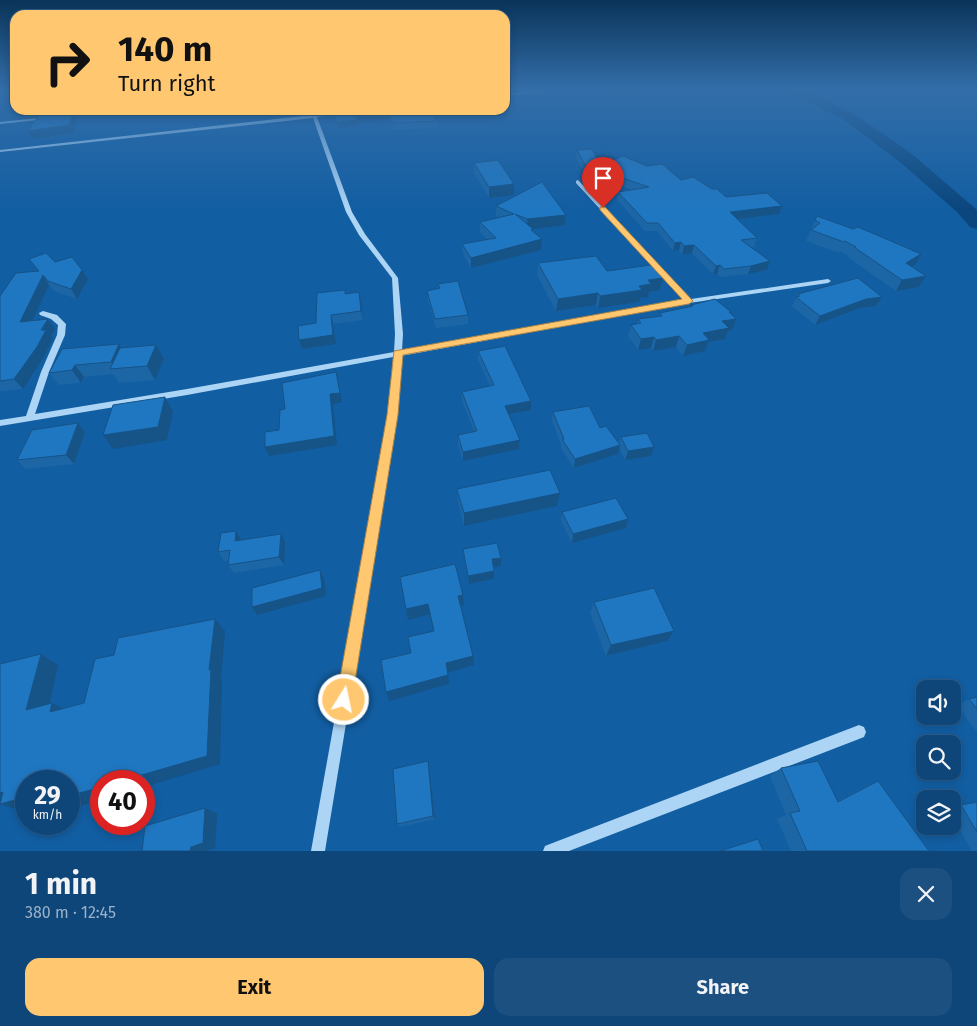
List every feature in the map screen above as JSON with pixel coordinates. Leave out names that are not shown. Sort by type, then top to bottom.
[{"type":"street","points":[[0,151],[189,129]]},
{"type":"street","points":[[318,851],[393,415],[399,334],[395,278],[362,235],[349,212],[319,129]]},
{"type":"street","points":[[578,182],[689,301]]},
{"type":"street","points":[[0,423],[187,392],[689,301],[828,281]]},
{"type":"street","points":[[30,417],[45,372],[61,335],[62,324],[54,318],[43,314]]},
{"type":"street","points":[[550,851],[858,732]]},
{"type":"building","points":[[30,129],[44,129],[28,131]]},
{"type":"building","points":[[592,149],[601,165],[623,156],[647,166],[662,164],[681,180],[693,177],[712,189],[717,189],[726,197],[767,193],[782,206],[730,212],[757,238],[741,240],[770,261],[751,266],[724,269],[720,265],[716,266],[694,245],[684,246],[681,242],[675,243],[658,223],[647,223],[618,192],[649,187],[585,165],[577,150]]},
{"type":"building","points":[[498,160],[514,184],[489,187],[474,163]]},
{"type":"building","points":[[542,182],[566,215],[527,219],[515,214],[542,239],[471,258],[462,244],[496,238],[480,222],[514,214],[496,206]]},
{"type":"building","points":[[817,216],[853,229],[858,227],[921,254],[906,263],[926,276],[902,280],[854,247],[856,247],[845,241],[811,230],[820,223],[815,220]]},
{"type":"building","points":[[46,253],[55,262],[72,257],[82,270],[71,289],[48,281],[43,275],[20,322],[48,319],[41,330],[46,330],[37,347],[14,379],[0,381],[0,296],[16,273],[39,271],[29,259]]},
{"type":"building","points":[[596,256],[607,271],[651,265],[663,278],[648,280],[651,284],[639,286],[642,290],[600,296],[598,293],[558,299],[538,263]]},
{"type":"building","points":[[858,278],[882,297],[866,299],[820,316],[796,297],[800,296],[798,294]]},
{"type":"building","points":[[458,281],[468,315],[435,319],[427,291],[440,288],[438,284]]},
{"type":"building","points":[[345,290],[345,294],[359,292],[361,311],[331,315],[333,335],[299,340],[298,326],[316,323],[317,293]]},
{"type":"building","points":[[715,299],[731,312],[729,312],[736,319],[722,321],[729,328],[703,333],[709,340],[687,345],[679,336],[656,340],[654,337],[641,339],[631,325],[641,323],[638,319],[662,316],[660,313]]},
{"type":"building","points":[[119,344],[111,362],[75,365],[72,370],[49,373],[62,349]]},
{"type":"building","points":[[156,345],[147,366],[110,369],[120,348]]},
{"type":"building","points":[[505,346],[531,401],[505,406],[520,440],[463,452],[458,435],[477,431],[462,392],[494,385],[478,351]]},
{"type":"building","points":[[336,372],[340,393],[330,394],[334,436],[265,447],[265,432],[279,430],[280,410],[285,409],[282,383]]},
{"type":"building","points":[[165,397],[158,427],[103,435],[113,405]]},
{"type":"building","points":[[589,406],[600,428],[606,426],[620,445],[575,459],[562,439],[564,439],[553,412]]},
{"type":"building","points":[[78,423],[66,455],[17,460],[32,430]]},
{"type":"building","points":[[647,433],[654,447],[628,451],[621,437]]},
{"type":"building","points":[[550,470],[560,493],[464,513],[457,489]]},
{"type":"building","points":[[616,498],[628,519],[573,534],[562,512]]},
{"type":"building","points":[[236,531],[235,541],[281,534],[279,557],[228,565],[230,550],[218,552],[221,533]]},
{"type":"building","points":[[497,543],[501,558],[492,559],[494,571],[468,576],[463,549]]},
{"type":"building","points":[[455,564],[463,595],[458,596],[473,656],[446,663],[448,675],[386,692],[381,660],[411,653],[408,637],[434,631],[428,604],[406,609],[400,577]]},
{"type":"building","points":[[320,570],[322,588],[252,607],[252,588]]},
{"type":"building","points":[[654,588],[674,631],[611,645],[594,602]]},
{"type":"building","points":[[215,619],[209,670],[211,669],[207,756],[155,771],[90,770],[90,790],[80,793],[80,770],[15,770],[15,800],[0,804],[3,792],[0,793],[0,664],[41,654],[26,710],[52,703],[50,712],[84,703],[95,659],[114,655],[118,638]]},
{"type":"building","points":[[977,697],[977,709],[969,699]]},
{"type":"building","points":[[428,761],[433,816],[397,824],[393,769]]},
{"type":"building","points":[[818,761],[838,802],[878,781],[929,851],[807,851],[790,813],[800,811],[781,768]]},
{"type":"building","points":[[977,802],[977,832],[961,805]]},
{"type":"building","points":[[205,808],[203,843],[191,847],[190,851],[142,851],[144,835],[155,835],[155,823]]},
{"type":"building","points":[[758,839],[763,851],[720,851]]},
{"type":"waterway","points":[[865,129],[906,158],[964,208],[977,223]]},
{"type":"route","points":[[344,700],[393,415],[398,353],[689,301],[603,208]]}]
